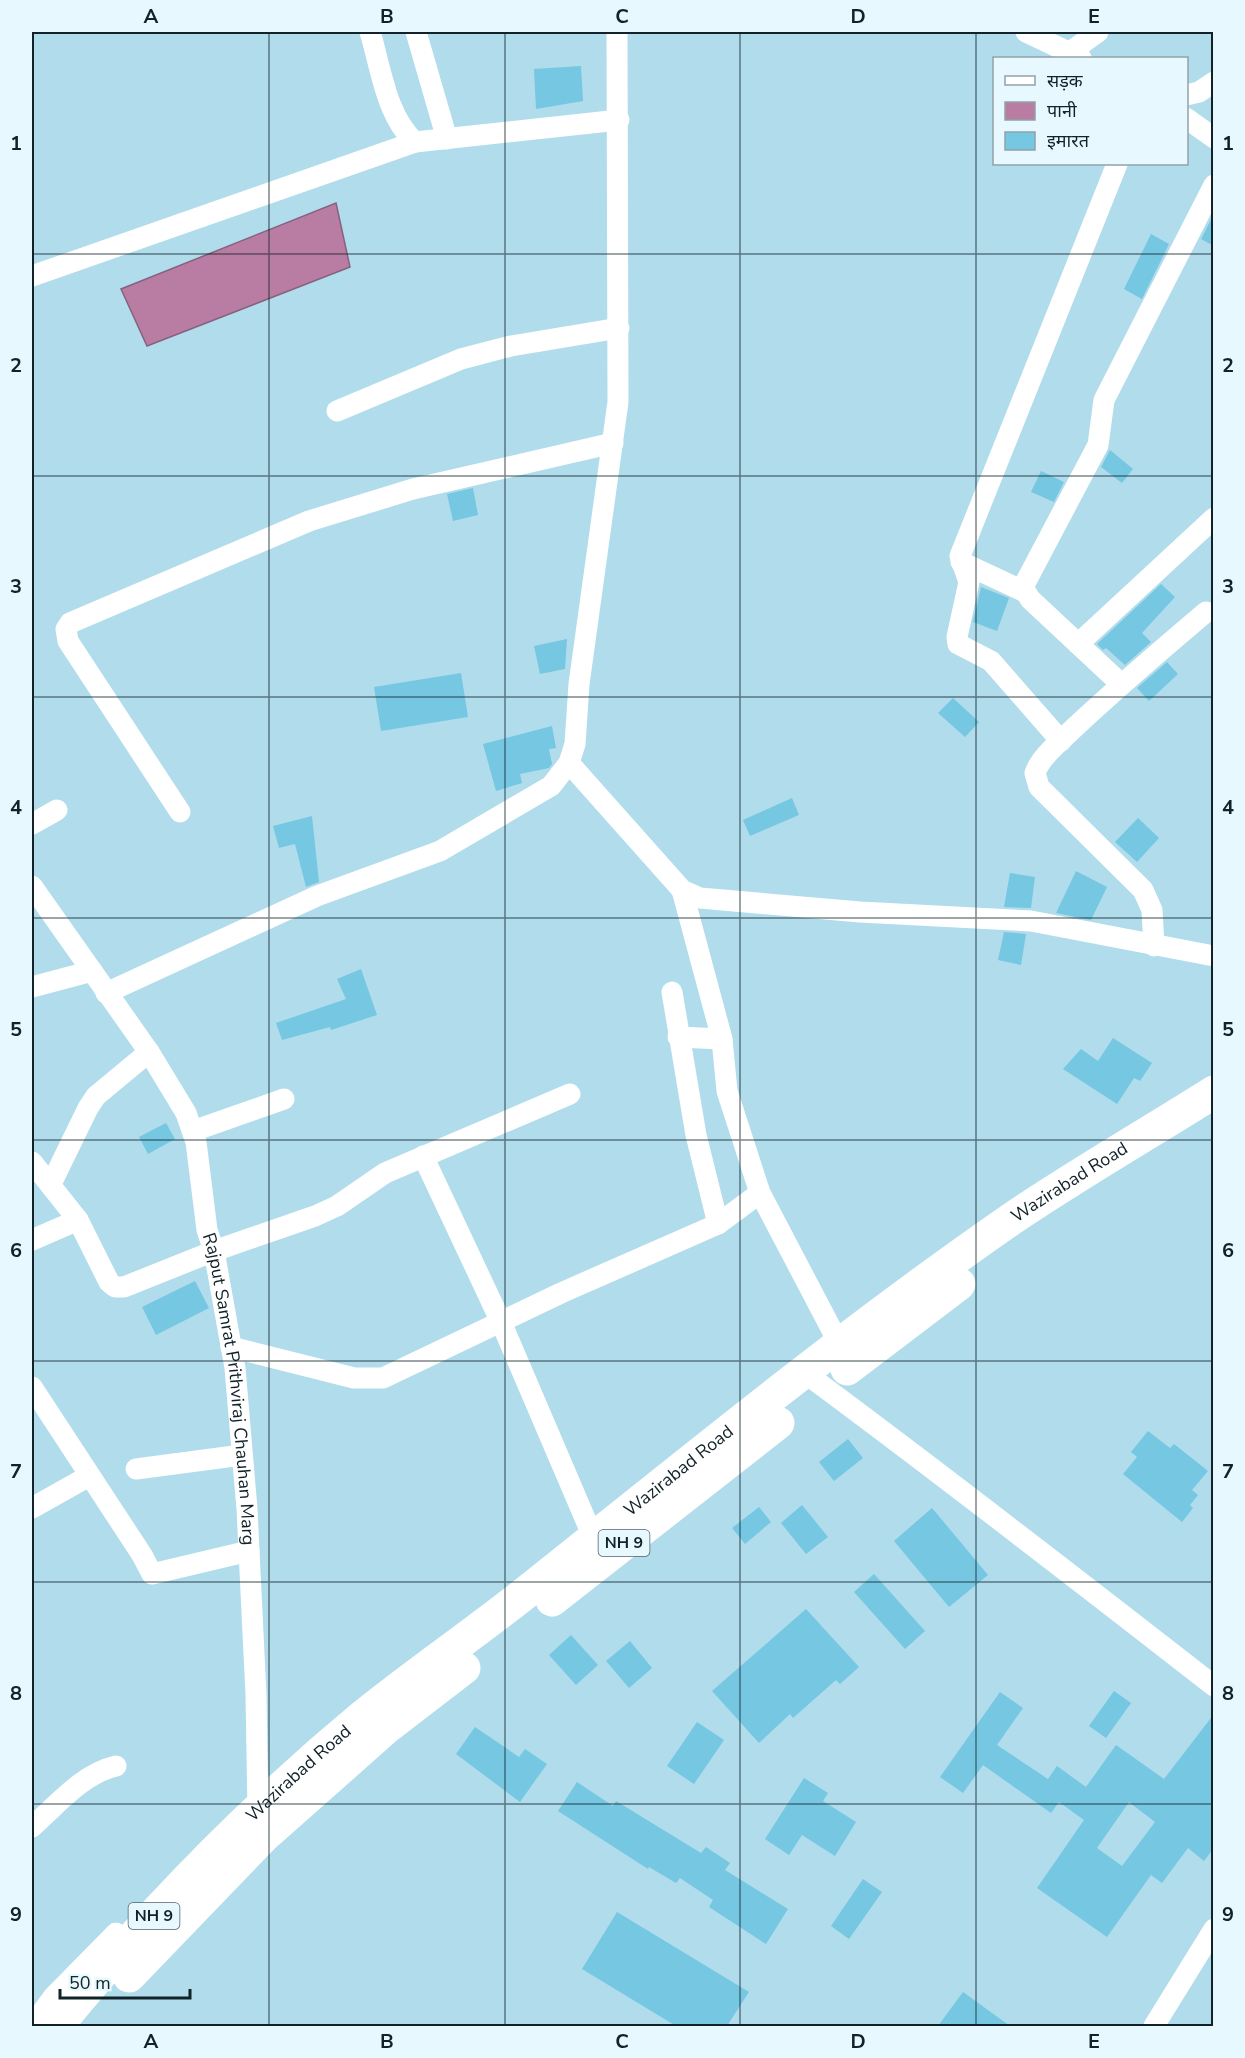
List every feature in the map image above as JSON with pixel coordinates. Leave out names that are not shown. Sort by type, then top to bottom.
[{"type":"highway","name":"Wazirabad Road","points":[[846,1356],[902,1298],[1014,1218],[1214,1092]]},
{"type":"highway","name":"Wazirabad Road","points":[[57,2026],[173,1895],[267,1818],[386,1728],[815,1380],[846,1356],[1084,1194],[1214,1117]]},
{"type":"highway","name":"Wazirabad Road","points":[[82,2026],[267,1818],[362,1717],[527,1592],[593,1537],[815,1380]]},
{"type":"street","points":[[370,32],[395,114],[405,133],[415,142]]},
{"type":"street","points":[[416,32],[447,139]]},
{"type":"street","points":[[106,993],[308,900],[440,851],[551,786],[569,763],[575,744],[579,684],[618,402],[617,32]]},
{"type":"street","points":[[1026,32],[1076,56],[1098,32]]},
{"type":"street","points":[[1188,95],[1199,92],[1214,82]]},
{"type":"street","points":[[1188,119],[1214,138]]},
{"type":"street","points":[[32,276],[415,142],[619,120]]},
{"type":"street","points":[[1061,741],[992,661],[958,644],[957,637],[969,582],[968,573],[961,562],[961,552],[1117,165]]},
{"type":"street","points":[[1025,592],[1023,587],[1026,580],[1098,445],[1104,400],[1214,185]]},
{"type":"street","points":[[337,411],[461,359],[511,346],[619,328]]},
{"type":"street","points":[[180,812],[68,641],[66,628],[70,623],[309,522],[413,489],[613,443]]},
{"type":"street","points":[[1078,644],[1214,518]]},
{"type":"street","points":[[961,562],[1025,592],[1121,684]]},
{"type":"street","points":[[1154,946],[1152,910],[1143,890],[1039,787],[1035,779],[1037,767],[1061,741],[1121,684],[1206,612]]},
{"type":"street","points":[[569,763],[682,890],[700,898],[860,912],[1031,921],[1214,956]]},
{"type":"street","points":[[32,824],[57,810]]},
{"type":"street","name":"Rajput Samrat Prithviraj Chauhan Marg","points":[[32,886],[149,1052],[186,1113],[193,1131],[207,1230],[214,1251],[231,1347],[242,1455],[267,1818]]},
{"type":"street","points":[[682,890],[722,1039],[727,1091],[760,1193],[846,1356]]},
{"type":"street","points":[[32,987],[92,971]]},
{"type":"street","points":[[672,992],[696,1135],[718,1224]]},
{"type":"street","points":[[678,1038],[722,1039]]},
{"type":"street","points":[[51,1184],[96,1096],[149,1052]]},
{"type":"street","points":[[32,1162],[78,1220],[105,1276],[115,1287],[124,1287],[337,1206],[385,1173],[570,1094]]},
{"type":"street","points":[[193,1131],[284,1099]]},
{"type":"street","points":[[423,1156],[501,1322],[593,1537]]},
{"type":"street","points":[[231,1347],[371,1380],[397,1372],[501,1322],[718,1224],[760,1193]]},
{"type":"street","points":[[32,1240],[78,1220]]},
{"type":"street","points":[[815,1380],[938,1475],[980,1503],[1214,1686]]},
{"type":"street","points":[[32,1387],[142,1555],[152,1574],[249,1551]]},
{"type":"street","points":[[136,1469],[242,1455]]},
{"type":"street","points":[[32,1508],[90,1476]]},
{"type":"street","points":[[32,1827],[88,1778],[99,1771],[116,1766]]},
{"type":"street","points":[[32,2026],[54,1996],[220,1826],[267,1818]]},
{"type":"street","points":[[1154,2026],[1214,1929]]},
{"type":"water","points":[[336,203],[350,267],[147,346],[121,289]]},
{"type":"building","points":[[581,66],[583,101],[536,109],[534,69]]},
{"type":"building","points":[[1214,214],[1214,246],[1201,239]]},
{"type":"building","points":[[1151,234],[1169,244],[1142,299],[1124,289]]},
{"type":"building","points":[[1110,450],[1133,469],[1122,483],[1101,467]]},
{"type":"building","points":[[1041,471],[1064,482],[1054,502],[1031,492]]},
{"type":"building","points":[[473,488],[478,515],[453,521],[447,494]]},
{"type":"building","points":[[1161,584],[1175,597],[1142,633],[1151,642],[1125,665],[1106,648],[1103,650],[1097,644]]},
{"type":"building","points":[[981,587],[1009,598],[997,631],[973,622]]},
{"type":"building","points":[[567,639],[565,669],[540,674],[534,646]]},
{"type":"building","points":[[1167,662],[1178,674],[1149,701],[1137,688]]},
{"type":"building","points":[[461,673],[468,717],[381,731],[374,687]]},
{"type":"building","points":[[953,698],[979,722],[965,737],[938,713]]},
{"type":"building","points":[[552,726],[556,748],[549,749],[552,764],[549,768],[520,774],[522,783],[496,791],[483,744]]},
{"type":"building","points":[[792,798],[799,815],[750,836],[743,820]]},
{"type":"building","points":[[312,816],[319,882],[306,887],[295,844],[279,848],[273,826]]},
{"type":"building","points":[[1138,818],[1159,838],[1137,862],[1115,842]]},
{"type":"building","points":[[1076,871],[1107,887],[1091,920],[1056,913]]},
{"type":"building","points":[[1010,873],[1035,877],[1031,908],[1004,907]]},
{"type":"building","points":[[1004,932],[1026,934],[1021,965],[998,960]]},
{"type":"building","points":[[361,969],[377,1015],[331,1030],[330,1027],[282,1040],[276,1023],[346,999],[337,979]]},
{"type":"building","points":[[1113,1038],[1152,1063],[1140,1081],[1134,1078],[1117,1104],[1063,1069],[1081,1049],[1098,1061]]},
{"type":"building","points":[[166,1123],[175,1139],[148,1154],[139,1137]]},
{"type":"building","points":[[195,1281],[209,1308],[156,1335],[142,1307]]},
{"type":"building","points":[[1148,1431],[1170,1448],[1174,1444],[1208,1471],[1192,1490],[1198,1495],[1190,1505],[1193,1508],[1182,1522],[1123,1474],[1137,1457],[1131,1452]]},
{"type":"building","points":[[848,1439],[863,1458],[834,1481],[819,1462]]},
{"type":"building","points":[[802,1505],[828,1537],[806,1554],[781,1523]]},
{"type":"building","points":[[759,1507],[771,1522],[745,1544],[732,1528]]},
{"type":"building","points":[[932,1508],[988,1575],[949,1607],[894,1541]]},
{"type":"building","points":[[874,1574],[925,1631],[905,1649],[854,1592]]},
{"type":"building","points":[[806,1609],[859,1667],[840,1684],[836,1680],[793,1718],[790,1714],[759,1743],[712,1691]]},
{"type":"building","points":[[571,1635],[598,1665],[576,1685],[549,1655]]},
{"type":"building","points":[[630,1641],[652,1668],[629,1688],[606,1661]]},
{"type":"building","points":[[1114,1691],[1131,1703],[1106,1738],[1089,1726]]},
{"type":"building","points":[[1000,1692],[1023,1708],[997,1745],[1048,1779],[1057,1766],[1086,1787],[1116,1745],[1164,1779],[1214,1714],[1214,1848],[1204,1861],[1188,1848],[1162,1883],[1151,1875],[1107,1937],[1037,1888],[1084,1820],[1059,1802],[1051,1813],[983,1765],[963,1793],[940,1777]],"holes":[[[1129,1802],[1155,1822],[1122,1866],[1097,1848]]]},
{"type":"building","points":[[697,1722],[724,1740],[694,1784],[667,1766]]},
{"type":"building","points":[[475,1727],[519,1757],[525,1749],[547,1764],[520,1802],[456,1754]]},
{"type":"building","points":[[804,1778],[828,1793],[823,1801],[856,1822],[835,1856],[802,1835],[789,1855],[765,1839]]},
{"type":"building","points":[[577,1782],[613,1806],[616,1801],[701,1853],[706,1847],[730,1863],[725,1870],[788,1909],[766,1944],[709,1907],[713,1900],[680,1878],[676,1883],[649,1867],[648,1869],[558,1811]]},
{"type":"building","points":[[863,1879],[882,1892],[849,1939],[831,1926]]},
{"type":"building","points":[[617,1912],[749,1992],[727,2026],[676,2026],[582,1969]]},
{"type":"building","points":[[963,1992],[1010,2026],[938,2026]]}]
